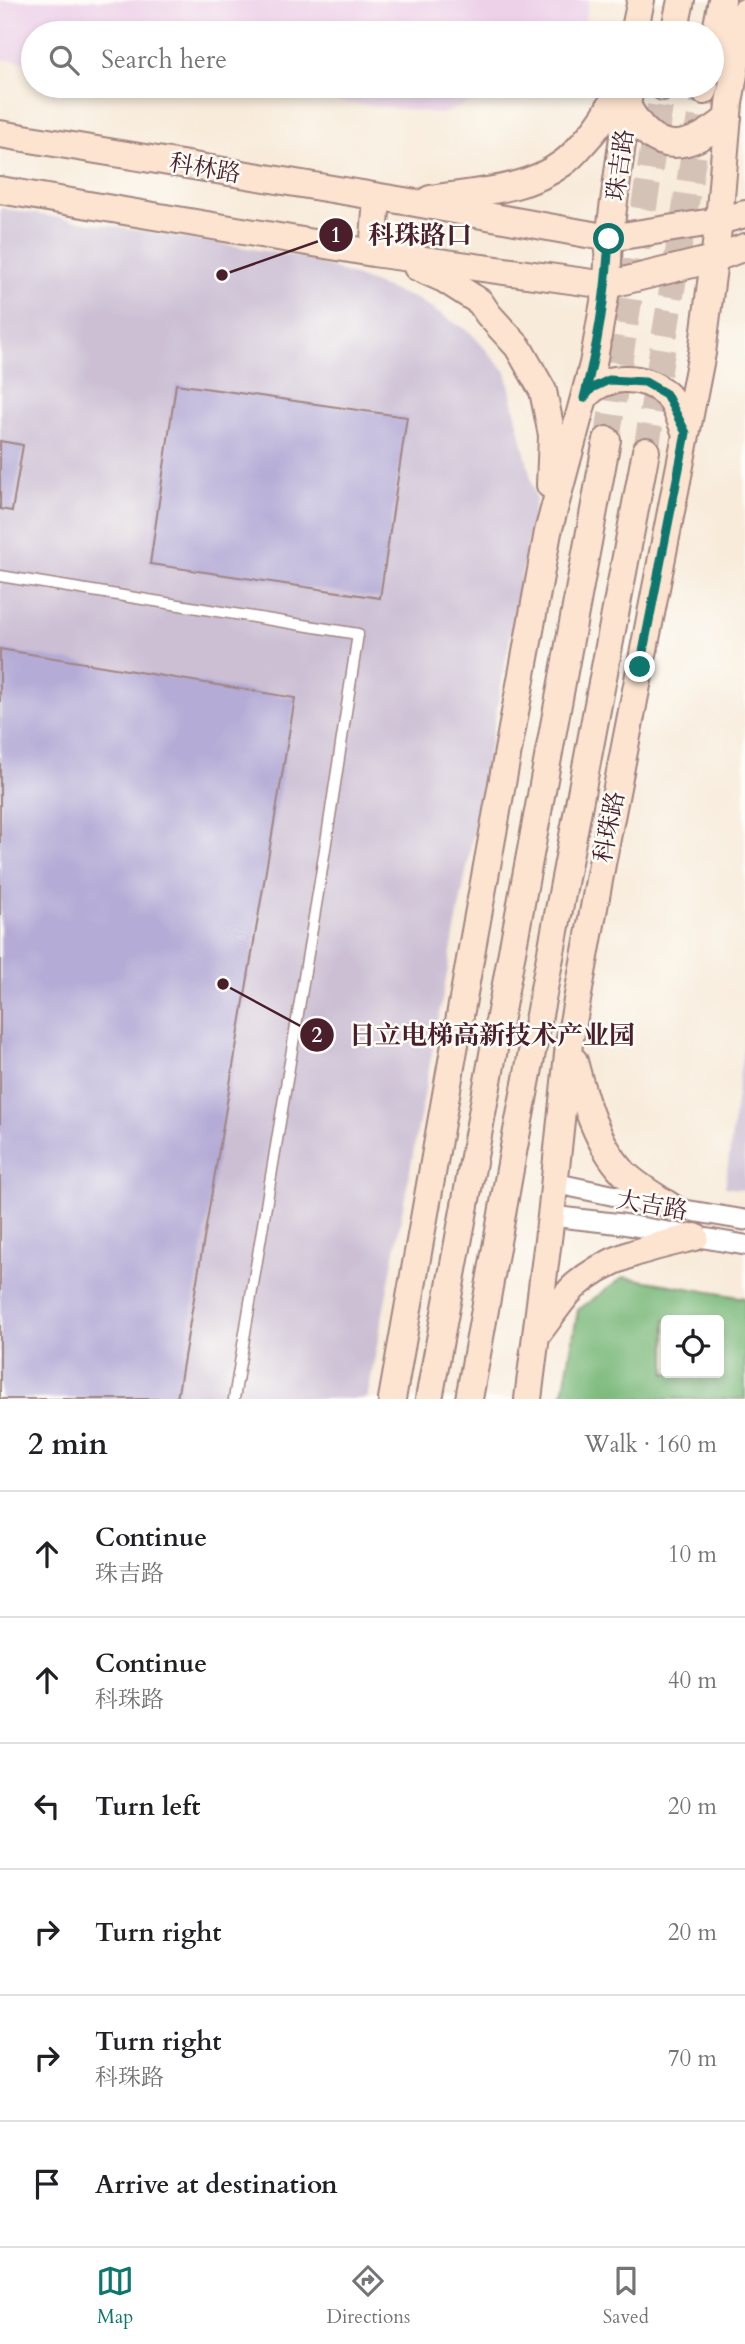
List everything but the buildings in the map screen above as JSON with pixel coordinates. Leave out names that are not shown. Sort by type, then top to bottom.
[{"type":"main road","points":[[637,21],[641,0]]},
{"type":"main road","points":[[677,21],[681,0]]},
{"type":"main road","points":[[718,21],[722,0]]},
{"type":"main road","points":[[713,259],[728,118],[745,12]]},
{"type":"main road","points":[[410,202],[509,186],[548,173],[565,162],[621,98]]},
{"type":"main road","name":"珠吉路","points":[[607,285],[609,239],[625,98]]},
{"type":"main road","points":[[628,98],[638,126],[647,135],[660,141],[676,144],[703,137],[728,118]]},
{"type":"main road","name":"科林路","points":[[0,134],[410,202],[609,239],[719,221],[745,214]]},
{"type":"main road","points":[[0,190],[382,255],[607,285],[713,259],[745,247]]},
{"type":"main road","points":[[377,197],[382,255]]},
{"type":"main road","points":[[382,255],[444,279],[480,302],[518,347],[543,391],[552,435],[548,532]]},
{"type":"main road","name":"科珠路","points":[[528,1399],[569,1044],[702,353],[713,259]]},
{"type":"main road","points":[[392,1399],[548,532],[593,364],[607,285]]},
{"type":"main road","points":[[584,398],[592,388],[609,380],[645,382],[666,394],[686,433]]},
{"type":"main road","points":[[429,1399],[607,440]]},
{"type":"main road","name":"科珠路","points":[[469,1399],[646,451]]},
{"type":"main road","points":[[569,1044],[589,1111],[609,1153],[631,1179],[673,1208]]},
{"type":"main road","points":[[537,1334],[573,1288],[599,1269],[629,1253],[695,1237]]},
{"type":"street","name":"大吉路","points":[[554,1183],[745,1220]]},
{"type":"street","name":"大吉路","points":[[551,1216],[622,1224],[745,1245]]},
{"type":"lane","points":[[0,576],[358,634],[321,876],[234,1399]]},
{"type":"shaded area","points":[[0,0],[589,0],[585,21],[21,21],[21,62],[0,59]]},
{"type":"shaded area","points":[[310,98],[480,98],[442,114]]},
{"type":"shaded area","points":[[0,208],[302,257],[416,299],[471,333],[506,372],[536,500],[367,1399],[0,1399]]},
{"type":"shaded area","points":[[745,1032],[745,1190],[725,1187]]},
{"type":"green space","points":[[624,1277],[745,1298],[745,1399],[562,1399],[578,1310]]},
{"type":"tunnel","points":[[607,440],[661,98]]},
{"type":"tunnel","points":[[646,451],[703,98]]},
{"type":"place","name":"科珠路口","points":[[222,275]]},
{"type":"place","name":"日立电梯高新技术产业园","points":[[223,984]]},
{"type":"route","points":[[609,239],[607,285],[584,398],[592,388],[609,380],[645,382],[666,394],[686,433],[640,667]]}]
